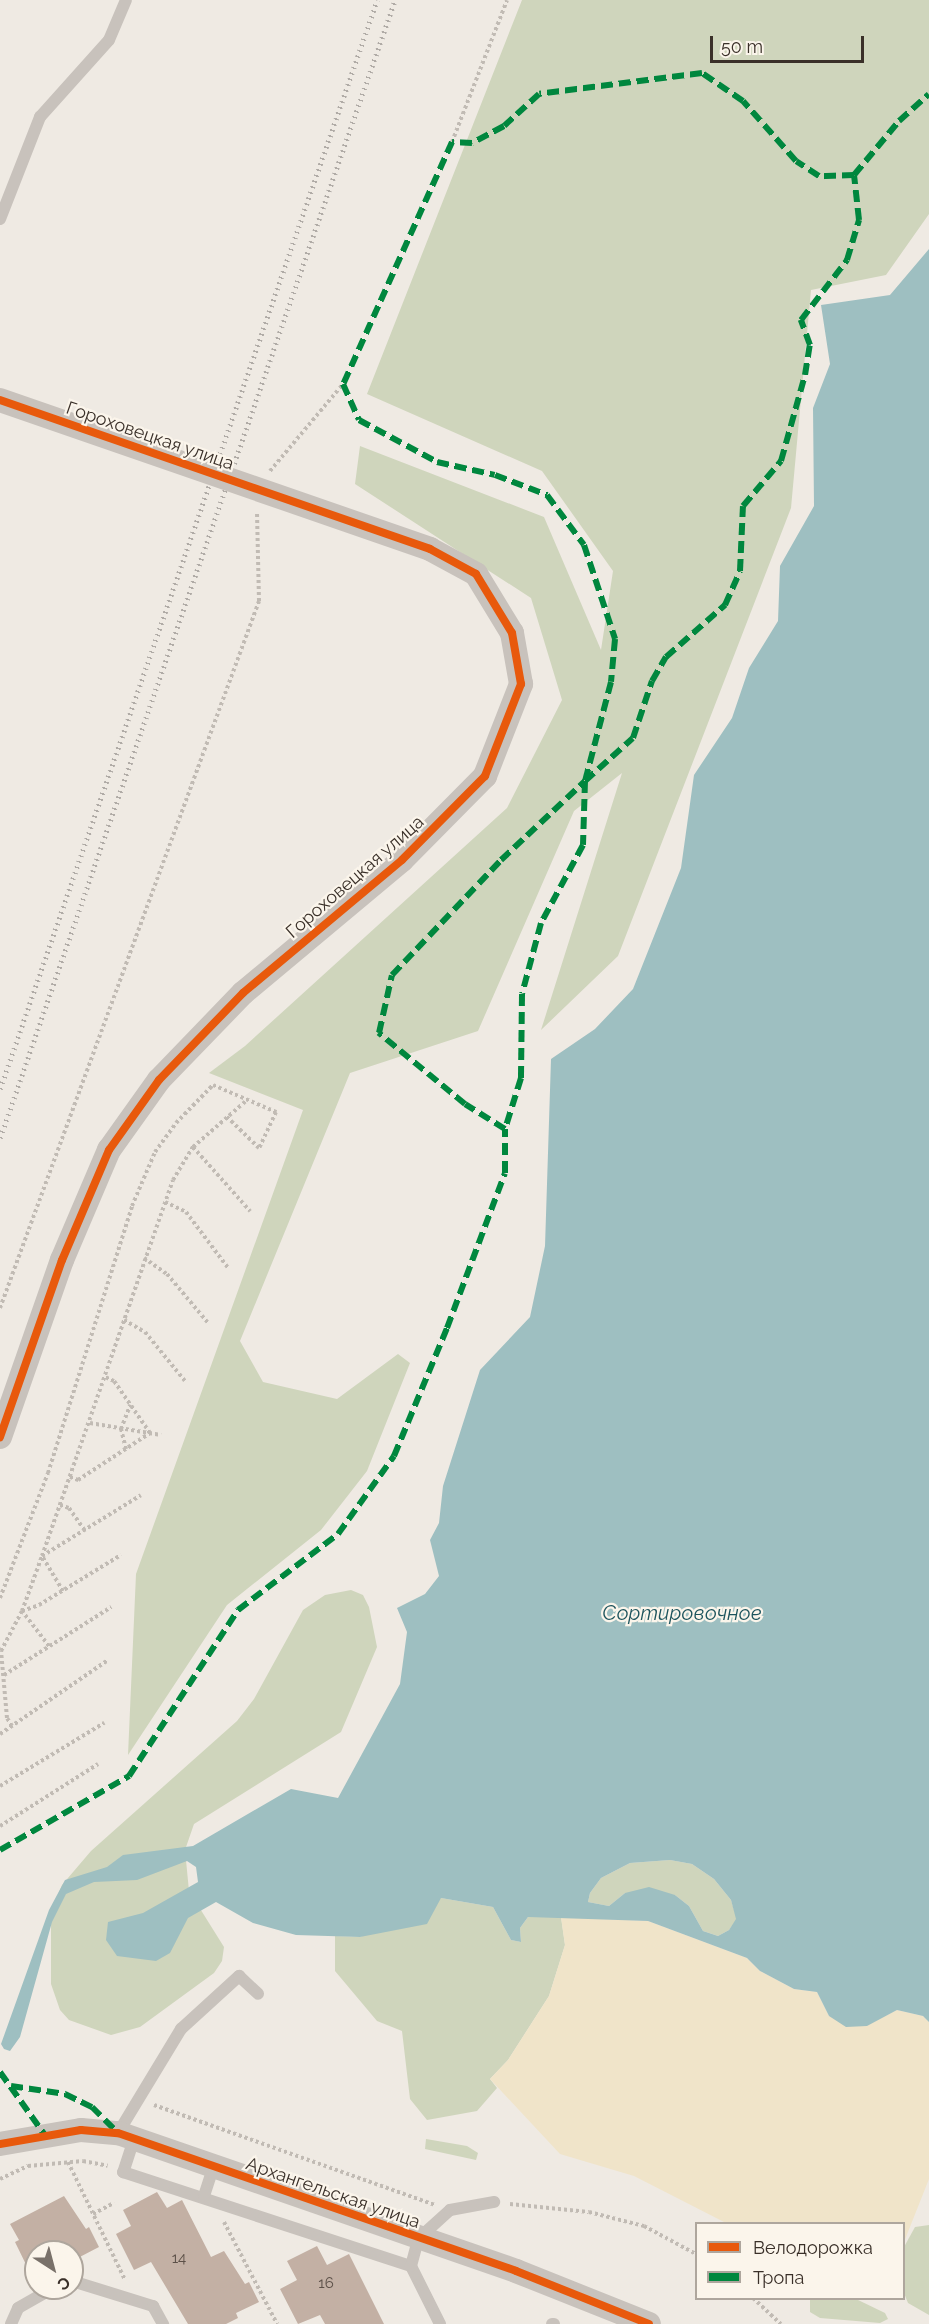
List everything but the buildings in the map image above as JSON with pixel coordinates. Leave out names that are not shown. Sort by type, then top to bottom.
[{"type":"street","name":"Гороховецкая улица","points":[[0,1437],[62,1260],[109,1150],[159,1080],[243,993],[402,860],[485,776],[521,684],[512,633],[476,574],[430,549],[1,404]]},
{"type":"street","name":"Архангельская улица","points":[[0,2144],[81,2130],[126,2136],[418,2239],[516,2271],[650,2324]]},
{"type":"lane","points":[[0,219],[40,117],[109,40],[126,0]]},
{"type":"lane","points":[[258,1994],[239,1976],[181,2029],[136,2098],[126,2136],[123,2172],[411,2266]]},
{"type":"lane","points":[[208,2198],[213,2168]]},
{"type":"lane","points":[[440,2324],[411,2266],[418,2239],[450,2210],[494,2202]]},
{"type":"lane","points":[[84,2285],[153,2306],[163,2324]]},
{"type":"lane","points":[[11,2324],[18,2308],[32,2300]]},
{"type":"path","points":[[452,142],[507,0]]},
{"type":"path","points":[[0,1308],[259,602],[256,518],[261,491],[277,459],[343,384]]},
{"type":"path","points":[[0,1598],[48,1473],[132,1206],[154,1152],[213,1085],[276,1112],[263,1144],[255,1146],[227,1117]]},
{"type":"path","points":[[12,1726],[7,1718],[0,1652],[22,1611],[90,1423],[144,1258],[165,1202],[193,1147],[247,1100]]},
{"type":"path","points":[[193,1147],[250,1211]]},
{"type":"path","points":[[165,1202],[186,1212],[229,1269]]},
{"type":"path","points":[[144,1258],[167,1274],[209,1324]]},
{"type":"path","points":[[124,1320],[145,1332],[185,1381]]},
{"type":"path","points":[[105,1377],[114,1381],[150,1433]]},
{"type":"path","points":[[126,1449],[121,1429],[130,1404]]},
{"type":"path","points":[[90,1423],[160,1435]]},
{"type":"path","points":[[70,1477],[78,1480],[150,1433]]},
{"type":"path","points":[[42,1556],[141,1495]]},
{"type":"path","points":[[60,1505],[69,1508],[85,1531]]},
{"type":"path","points":[[22,1611],[63,1591],[121,1555]]},
{"type":"path","points":[[42,1556],[63,1591]]},
{"type":"path","points":[[4,1674],[111,1607]]},
{"type":"path","points":[[22,1611],[49,1646]]},
{"type":"path","points":[[0,1734],[108,1660]]},
{"type":"path","points":[[0,1716],[7,1718]]},
{"type":"path","points":[[0,1786],[104,1723]]},
{"type":"path","points":[[0,1826],[98,1764]]},
{"type":"path","points":[[136,2098],[450,2210]]},
{"type":"path","points":[[0,2179],[28,2166],[68,2162],[101,2163],[123,2172]]},
{"type":"path","points":[[68,2162],[134,2300]]},
{"type":"path","points":[[208,2198],[277,2324]]},
{"type":"path","points":[[494,2202],[589,2212],[644,2226],[695,2253]]},
{"type":"path","points":[[93,2214],[114,2203]]},
{"type":"path","points":[[755,2300],[781,2324]]},
{"type":"green space","points":[[522,0],[929,0],[929,214],[886,275],[811,290],[791,508],[618,956],[541,1030],[622,773],[574,811],[478,1031],[350,1073],[240,1341],[263,1382],[337,1399],[398,1354],[410,1363],[367,1471],[321,1530],[227,1605],[128,1755],[136,1574],[303,1110],[209,1073],[245,1046],[507,808],[562,700],[531,598],[355,484],[360,446],[544,517],[601,650],[613,571],[542,471],[367,394]]},
{"type":"green space","points":[[351,1590],[363,1595],[369,1607],[377,1647],[341,1732],[194,1824],[185,1850],[189,1891],[224,1947],[222,1961],[214,1973],[140,2027],[111,2035],[69,2020],[60,2010],[51,1984],[51,1912],[62,1885],[91,1851],[237,1721],[254,1699],[303,1610],[325,1595]]},
{"type":"green space","points":[[670,1860],[692,1864],[714,1879],[731,1900],[737,1919],[729,1930],[718,1936],[703,1931],[689,1906],[675,1895],[625,1893],[609,1906],[588,1902],[590,1893],[601,1878],[630,1863]]},
{"type":"green space","points":[[441,1898],[493,1907],[511,1940],[521,1942],[520,1928],[528,1917],[561,1917],[565,1945],[549,1996],[508,2060],[490,2079],[497,2088],[477,2111],[427,2120],[410,2099],[402,2031],[377,2021],[335,1971],[335,1936],[360,1937]]},
{"type":"green space","points":[[426,2139],[467,2146],[478,2153],[476,2160],[425,2149]]},
{"type":"green space","points":[[929,2225],[929,2315],[908,2303],[905,2296],[905,2245],[915,2227]]},
{"type":"green space","points":[[810,2300],[858,2300],[885,2313],[888,2319],[880,2323],[820,2318],[810,2312]]},
{"type":"sand","points":[[561,1917],[648,1921],[747,1958],[760,1971],[794,1989],[817,1992],[829,2016],[885,2016],[897,2010],[923,2016],[929,2022],[929,2179],[905,2239],[905,2222],[724,2222],[634,2176],[560,2154],[490,2079],[508,2060],[549,1996],[565,1945]]},
{"type":"water","name":"Сортировочное","points":[[929,249],[929,2022],[923,2016],[897,2010],[867,2026],[846,2027],[829,2016],[817,1992],[794,1989],[760,1971],[747,1958],[648,1921],[528,1917],[520,1928],[521,1942],[511,1940],[493,1907],[441,1898],[427,1924],[360,1937],[296,1935],[253,1923],[216,1902],[188,1918],[170,1953],[156,1961],[117,1956],[106,1940],[108,1922],[143,1913],[198,1882],[196,1867],[187,1861],[137,1880],[94,1882],[66,1894],[52,1922],[20,2037],[10,2051],[4,2049],[1,2044],[49,1910],[65,1880],[107,1867],[123,1855],[193,1846],[291,1789],[338,1798],[400,1684],[407,1632],[397,1608],[425,1594],[439,1576],[430,1540],[439,1523],[443,1486],[480,1370],[530,1317],[545,1246],[551,1059],[595,1029],[633,989],[681,868],[694,775],[732,718],[749,668],[778,621],[780,566],[814,506],[813,408],[830,364],[821,305],[890,295]],"holes":[[[670,1860],[692,1864],[714,1879],[731,1900],[736,1919],[729,1930],[718,1936],[703,1931],[689,1906],[675,1895],[649,1887],[625,1893],[609,1906],[588,1902],[590,1893],[601,1878],[630,1863]]]},
{"type":"railway","points":[[0,1089],[377,0]]},
{"type":"railway","points":[[0,1138],[395,0]]},
{"type":"marked path","points":[[0,1850],[129,1776],[238,1610],[338,1534],[394,1456],[447,1328],[505,1173],[505,1129],[465,1104],[379,1033],[392,975],[501,860],[585,781],[633,738],[652,681],[666,657],[725,605],[740,571],[743,506],[781,461],[805,375],[810,345],[801,320],[847,260],[859,220],[854,175],[819,176],[796,161],[743,101],[702,73],[539,94],[504,126],[472,143],[452,142],[343,384],[359,420],[437,462],[495,475],[547,495],[584,545],[615,639],[611,682],[585,781],[583,845],[541,923],[522,994],[521,1078],[505,1129]]},
{"type":"marked path","points":[[854,175],[899,121],[929,94]]},
{"type":"marked path","points":[[0,2072],[45,2135]]},
{"type":"marked path","points":[[11,2086],[65,2094],[92,2107],[118,2133]]},
{"type":"cycle path","points":[[0,400],[430,549],[476,574],[512,633],[521,684],[485,776],[402,860],[243,993],[159,1080],[109,1150],[62,1260],[0,1437]]},
{"type":"cycle path","points":[[0,2144],[81,2130],[118,2133],[516,2271],[649,2324]]}]
